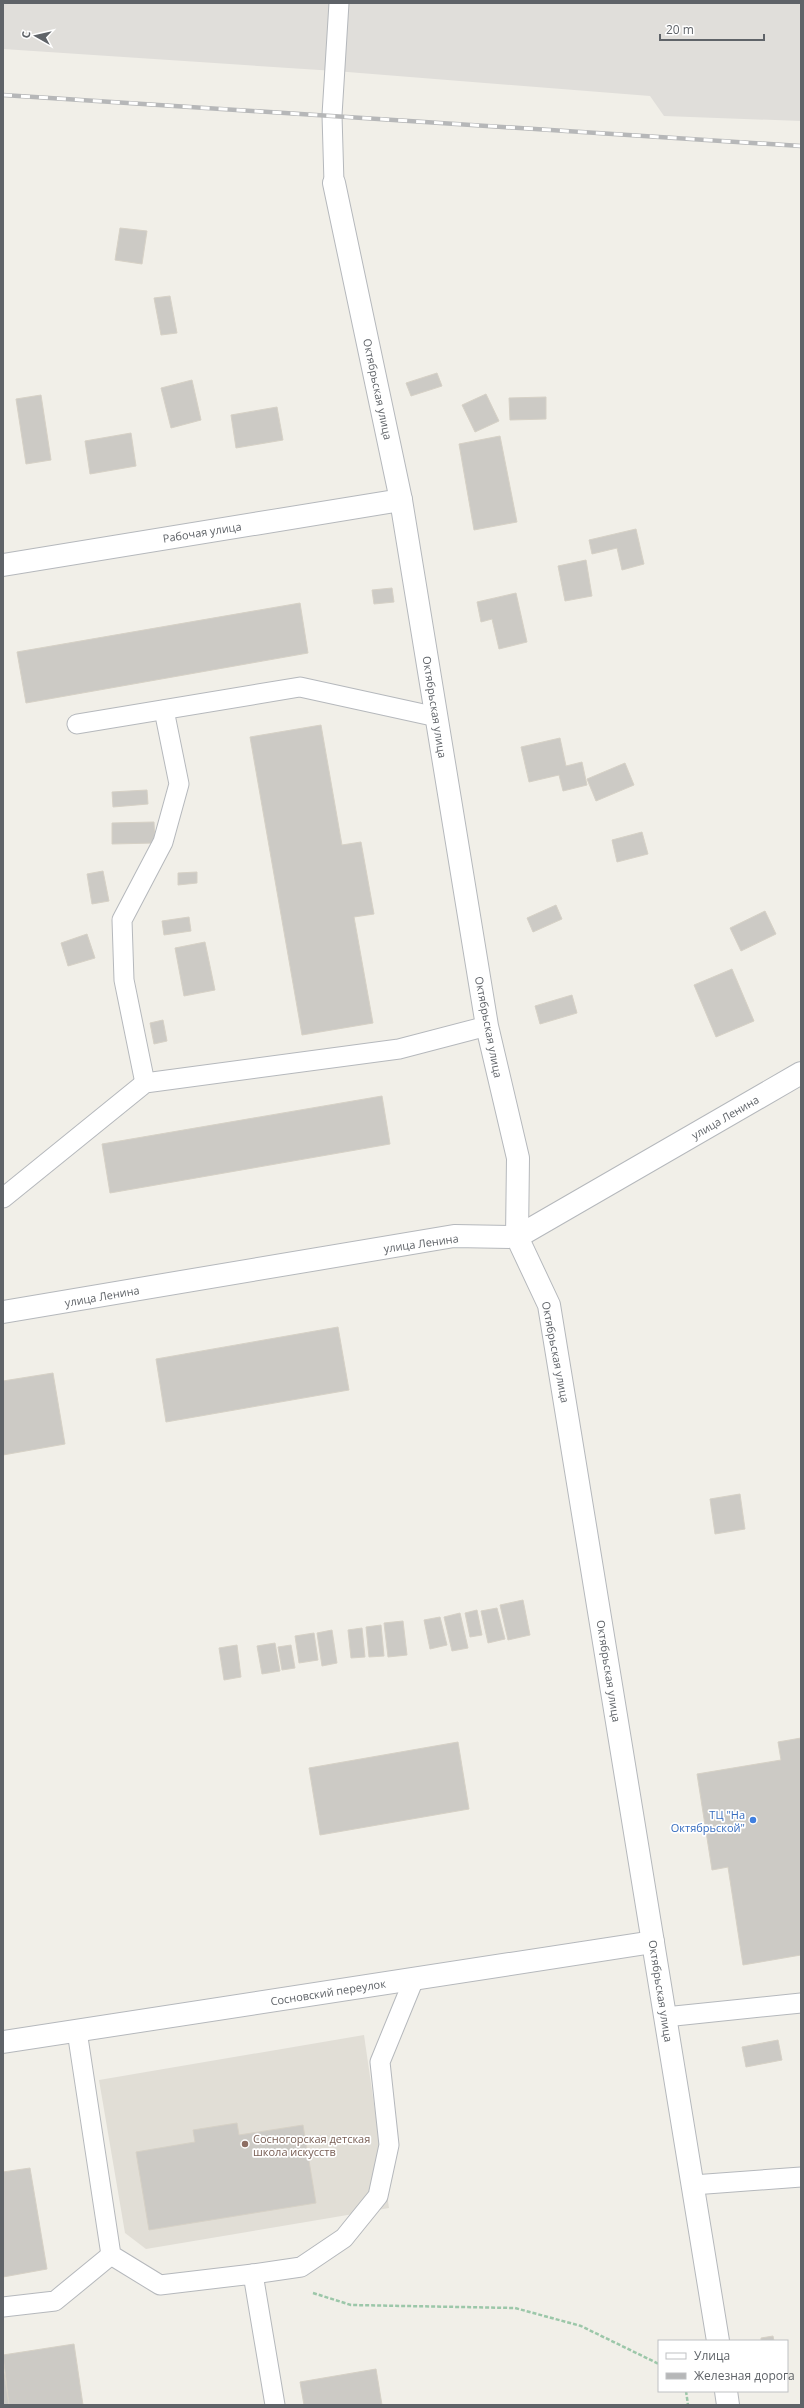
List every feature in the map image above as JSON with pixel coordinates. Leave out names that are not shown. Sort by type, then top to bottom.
[{"type":"street","name":"Октябрьская улица","points":[[334,183],[401,500],[487,1026],[518,1158],[517,1237],[549,1305],[718,2340]]},
{"type":"street","name":"Рабочая улица","points":[[3,565],[401,500]]},
{"type":"street","name":"улица Ленина","points":[[3,1312],[454,1236],[517,1237],[801,1073]]},
{"type":"street","name":"Сосновский переулок","points":[[3,2042],[653,1942]]},
{"type":"street","points":[[726,2392],[728,2405]]},
{"type":"lane","points":[[334,183],[332,115],[339,3]]},
{"type":"lane","points":[[77,724],[300,687],[436,717]]},
{"type":"lane","points":[[145,1083],[124,980],[122,920],[164,842],[179,784],[164,710]]},
{"type":"lane","points":[[3,1198],[145,1083],[399,1049],[487,1026]]},
{"type":"lane","points":[[111,2255],[160,2285],[302,2267],[344,2238],[378,2196],[389,2145],[380,2062],[414,1978]]},
{"type":"lane","points":[[666,2017],[801,2002]]},
{"type":"lane","points":[[78,2031],[111,2255]]},
{"type":"lane","points":[[693,2185],[801,2177]]},
{"type":"lane","points":[[3,2307],[55,2301],[111,2255]]},
{"type":"lane","points":[[253,2274],[275,2405]]},
{"type":"path","points":[[306,2290],[351,2304],[516,2308],[581,2326],[658,2364]]},
{"type":"path","points":[[686,2392],[688,2405]]},
{"type":"shaded area","points":[[3,3],[801,3],[801,121],[664,116],[650,96],[335,71],[3,49]]},
{"type":"shaded area","name":"Сосногорская детская школа искусств","points":[[364,2035],[389,2208],[146,2249],[125,2233],[99,2080]]},
{"type":"building","points":[[120,228],[147,231],[142,264],[115,260]]},
{"type":"building","points":[[170,296],[177,333],[161,335],[154,298]]},
{"type":"building","points":[[437,373],[442,386],[411,396],[406,383]]},
{"type":"building","points":[[192,380],[201,420],[171,428],[161,388]]},
{"type":"building","points":[[486,394],[499,421],[475,432],[462,405]]},
{"type":"building","points":[[41,395],[51,460],[26,464],[16,399]]},
{"type":"building","points":[[546,397],[546,419],[510,420],[509,398]]},
{"type":"building","points":[[277,407],[283,440],[236,448],[231,415]]},
{"type":"building","points":[[131,433],[136,466],[90,474],[85,441]]},
{"type":"building","points":[[500,436],[517,522],[474,530],[459,444]]},
{"type":"building","points":[[636,529],[644,564],[622,570],[617,548],[592,554],[589,540]]},
{"type":"building","points":[[586,560],[592,596],[565,601],[558,566]]},
{"type":"building","points":[[392,588],[394,602],[374,604],[372,590]]},
{"type":"building","points":[[516,593],[527,642],[499,649],[492,619],[481,622],[477,602]]},
{"type":"building","points":[[300,603],[308,653],[26,703],[17,652]]},
{"type":"building","points":[[321,725],[342,845],[361,842],[374,914],[354,917],[373,1023],[302,1035],[250,737]]},
{"type":"building","points":[[560,738],[566,766],[582,762],[587,785],[563,791],[559,775],[529,782],[521,747]]},
{"type":"building","points":[[625,763],[634,785],[596,801],[587,779]]},
{"type":"building","points":[[147,790],[148,804],[113,807],[112,792]]},
{"type":"building","points":[[154,822],[155,843],[112,844],[112,823]]},
{"type":"building","points":[[642,832],[648,854],[617,862],[612,840]]},
{"type":"building","points":[[103,871],[109,901],[92,904],[87,874]]},
{"type":"building","points":[[197,872],[197,883],[178,885],[178,873]]},
{"type":"building","points":[[556,905],[562,919],[533,932],[527,918]]},
{"type":"building","points":[[765,911],[776,934],[741,951],[730,928]]},
{"type":"building","points":[[189,917],[191,931],[164,935],[162,921]]},
{"type":"building","points":[[87,934],[95,958],[68,966],[61,943]]},
{"type":"building","points":[[205,942],[215,990],[184,996],[175,948]]},
{"type":"building","points":[[732,969],[754,1021],[716,1037],[694,985]]},
{"type":"building","points":[[572,995],[577,1013],[540,1024],[535,1006]]},
{"type":"building","points":[[163,1020],[167,1041],[154,1044],[150,1023]]},
{"type":"building","points":[[382,1096],[390,1144],[110,1193],[102,1144]]},
{"type":"building","points":[[338,1327],[349,1390],[166,1422],[156,1359]]},
{"type":"building","points":[[53,1373],[65,1444],[3,1455],[3,1381]]},
{"type":"building","points":[[740,1494],[745,1529],[715,1534],[710,1499]]},
{"type":"building","points":[[523,1600],[530,1635],[508,1640],[500,1605]]},
{"type":"building","points":[[497,1608],[505,1639],[488,1643],[481,1611]]},
{"type":"building","points":[[477,1610],[482,1635],[470,1637],[465,1613]]},
{"type":"building","points":[[460,1613],[468,1648],[452,1651],[444,1617]]},
{"type":"building","points":[[440,1617],[447,1645],[430,1649],[424,1620]]},
{"type":"building","points":[[403,1621],[407,1655],[388,1657],[384,1623]]},
{"type":"building","points":[[381,1625],[384,1656],[369,1657],[366,1627]]},
{"type":"building","points":[[362,1628],[365,1657],[351,1658],[348,1630]]},
{"type":"building","points":[[332,1630],[337,1663],[322,1666],[317,1633]]},
{"type":"building","points":[[314,1633],[318,1660],[299,1663],[295,1636]]},
{"type":"building","points":[[275,1643],[280,1671],[262,1674],[257,1646]]},
{"type":"building","points":[[237,1645],[241,1677],[224,1680],[219,1648]]},
{"type":"building","points":[[291,1645],[295,1668],[282,1670],[278,1647]]},
{"type":"building","name":"ТЦ \"На Октябрьской\"","points":[[801,1738],[801,1955],[743,1965],[728,1867],[712,1870],[697,1774],[781,1760],[778,1742]]},
{"type":"building","points":[[458,1742],[469,1809],[320,1835],[309,1768]]},
{"type":"building","points":[[778,2040],[782,2060],[746,2067],[742,2047]]},
{"type":"building","points":[[237,2123],[239,2135],[303,2125],[316,2203],[149,2230],[136,2152],[195,2142],[193,2130]]},
{"type":"building","points":[[30,2168],[47,2269],[3,2277],[3,2172]]},
{"type":"building","points":[[773,2336],[774,2340],[761,2340],[761,2338]]},
{"type":"building","points":[[74,2344],[83,2405],[9,2405],[3,2355]]},
{"type":"building","points":[[3,2366],[9,2405],[3,2405]]},
{"type":"building","points":[[376,2369],[382,2405],[304,2405],[300,2382]]},
{"type":"railway","points":[[3,95],[801,146]]},
{"type":"place","name":"ТЦ \"На Октябрьской\"","points":[[753,1820]]},
{"type":"place","name":"Сосногорская детская школа искусств","points":[[245,2144]]}]
